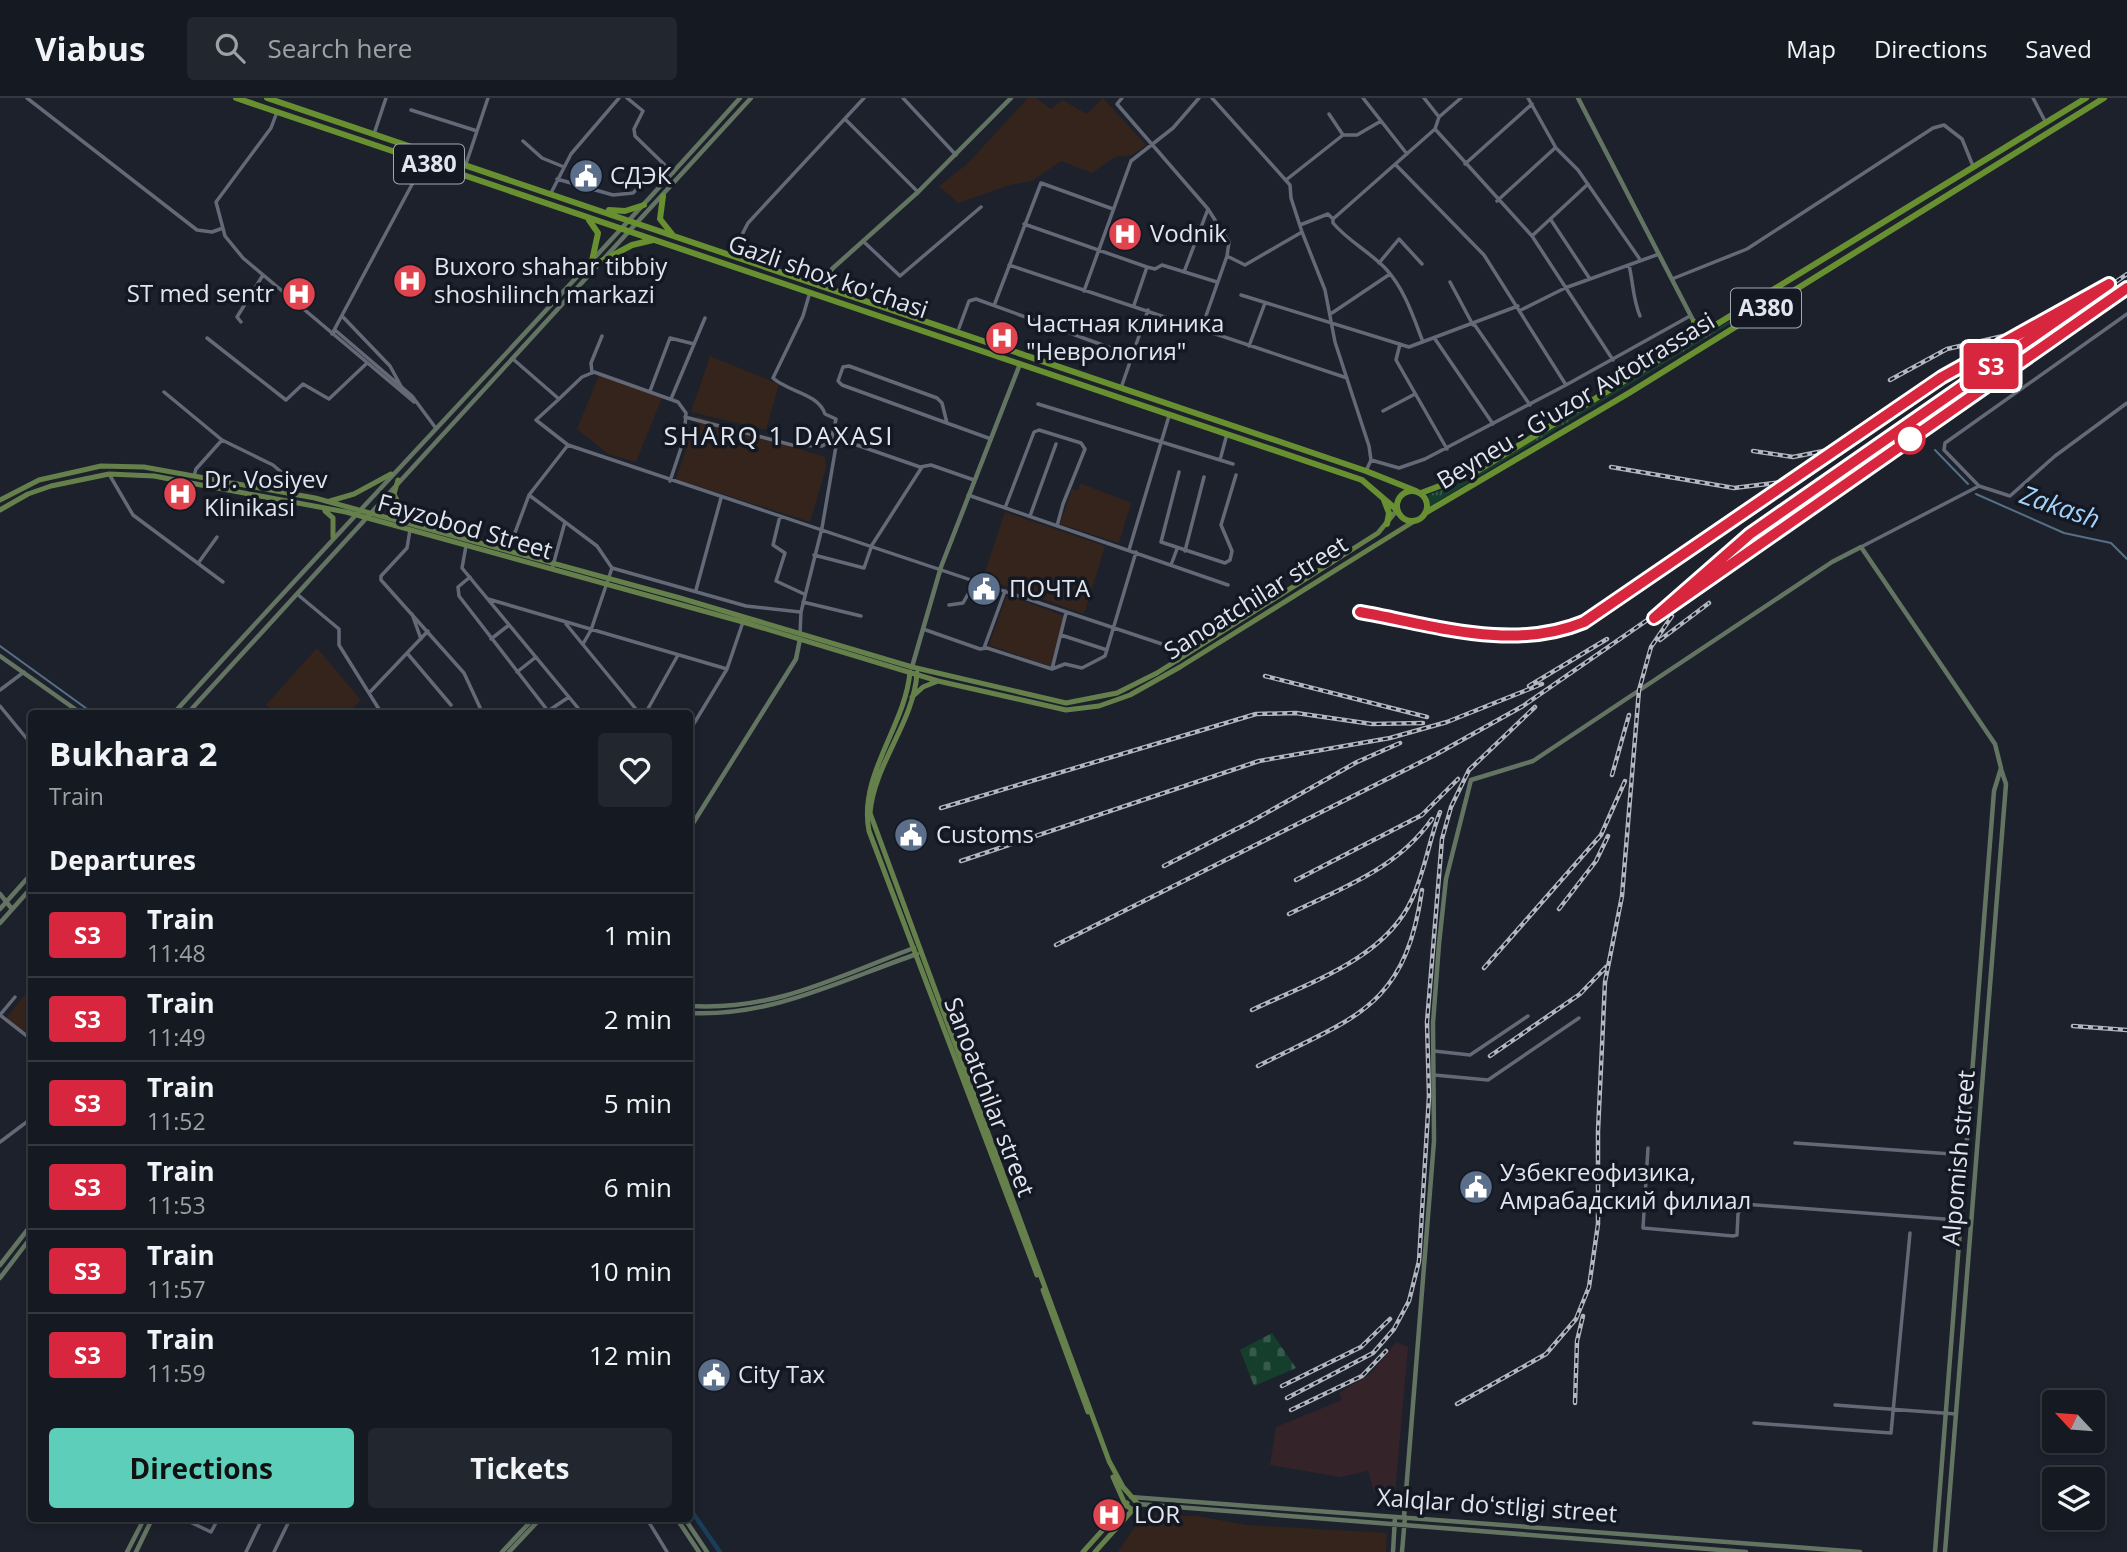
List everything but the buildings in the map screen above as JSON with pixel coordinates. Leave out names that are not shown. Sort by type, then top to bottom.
[{"type":"highway","name":"Gazli shox ko'chasi","points":[[236,98],[1362,480],[1380,492],[1397,510]]},
{"type":"highway","name":"Gazli shox ko'chasi","points":[[267,98],[1366,471],[1418,492]]},
{"type":"highway","name":"A380","points":[[1418,492],[1461,479],[1494,461],[2086,98]]},
{"type":"highway","name":"Beyneu - G'uzor Avtotrassasi","points":[[1425,513],[1619,399],[2104,98]]},
{"type":"highway","points":[[663,196],[660,219],[674,235]]},
{"type":"highway","points":[[602,211],[625,211],[644,205]]},
{"type":"highway","points":[[584,216],[598,233],[592,261]]},
{"type":"highway","points":[[600,262],[632,245],[658,240]]},
{"type":"highway","points":[[1822,262],[1827,270]]},
{"type":"highway","points":[[1692,319],[1707,327],[1720,324]]},
{"type":"highway","points":[[1690,342],[1694,335],[1692,319]]},
{"type":"highway","points":[[1494,461],[1499,451]]},
{"type":"highway","points":[[1380,492],[1389,513],[1387,524]]},
{"type":"highway","points":[[1418,492],[1427,503],[1425,513],[1416,520],[1406,519],[1397,510],[1401,496],[1418,492]]},
{"type":"main road","points":[[177,710],[354,514],[644,205],[740,98]]},
{"type":"main road","points":[[191,710],[398,480],[632,231],[751,98]]},
{"type":"main road","points":[[819,285],[956,155],[1011,98]]},
{"type":"main road","points":[[1578,98],[1692,319]]},
{"type":"main road","points":[[505,352],[512,357]]},
{"type":"main road","points":[[911,670],[941,568],[1020,364]]},
{"type":"main road","points":[[492,365],[498,372]]},
{"type":"main road","name":"Fayzobod Street","points":[[0,499],[38,480],[101,466],[144,467],[288,493],[359,509],[410,530],[607,581],[911,670],[917,674]]},
{"type":"main road","name":"Fayzobod Street","points":[[0,510],[28,494],[51,486],[109,474],[154,476],[319,508],[367,514]]},
{"type":"main road","points":[[328,501],[354,494],[391,474]]},
{"type":"main road","points":[[398,480],[394,494],[397,504],[406,519],[418,528]]},
{"type":"main road","points":[[319,508],[333,519],[333,537]]},
{"type":"main road","points":[[1250,617],[1387,524],[1397,510]]},
{"type":"main road","points":[[367,514],[467,543]]},
{"type":"main road","name":"Sanoatchilar street","points":[[910,695],[911,670],[940,672],[1066,704],[1117,693],[1178,661],[1416,520]]},
{"type":"main road","points":[[1402,1552],[1434,1141],[1434,1051],[1439,944],[1446,879],[1471,780],[1533,761],[1832,562],[1861,547]]},
{"type":"main road","name":"Alpomish street","points":[[1861,547],[1995,744],[2006,784],[1945,1552]]},
{"type":"main road","points":[[607,581],[800,637],[794,662],[693,822]]},
{"type":"main road","name":"Sanoatchilar street","points":[[1132,1510],[1125,1504],[1105,1460],[917,950],[870,813],[876,784],[915,686],[917,674],[1066,710],[1099,706],[1130,695],[1180,667],[1250,617]]},
{"type":"main road","points":[[0,656],[76,710]]},
{"type":"main road","points":[[915,686],[940,672]]},
{"type":"main road","points":[[910,695],[938,681]]},
{"type":"main road","name":"Alpomish street","points":[[1935,1552],[1994,791],[2001,768]]},
{"type":"main road","points":[[0,909],[28,877]]},
{"type":"main road","points":[[0,923],[28,891]]},
{"type":"main road","points":[[0,894],[12,909]]},
{"type":"main road","points":[[693,1006],[731,1007],[776,1000],[917,950]]},
{"type":"main road","points":[[693,1013],[740,1012],[779,1005],[917,950]]},
{"type":"main road","name":"Sanoatchilar street","points":[[917,950],[1109,1461],[1138,1504]]},
{"type":"main road","points":[[0,1265],[28,1229]]},
{"type":"main road","points":[[0,1278],[28,1241]]},
{"type":"main road","points":[[1083,1552],[1131,1497]]},
{"type":"main road","name":"Xalqlar doʻstligi street","points":[[1131,1497],[1860,1552]]},
{"type":"main road","points":[[1094,1552],[1138,1504]]},
{"type":"main road","name":"Xalqlar doʻstligi street","points":[[1138,1504],[1746,1552]]},
{"type":"main road","points":[[1393,1552],[1395,1517]]},
{"type":"main road","points":[[127,1552],[142,1522]]},
{"type":"main road","points":[[136,1552],[151,1522]]},
{"type":"main road","points":[[502,1552],[530,1522]]},
{"type":"main road","points":[[509,1552],[537,1522]]},
{"type":"main road","points":[[679,1522],[699,1552]]},
{"type":"main road","points":[[687,1522],[707,1552]]},
{"type":"street","points":[[27,98],[197,230],[223,228]]},
{"type":"street","points":[[374,134],[386,98]]},
{"type":"street","points":[[466,164],[488,98]]},
{"type":"street","points":[[551,193],[564,167],[620,98]]},
{"type":"street","points":[[627,98],[643,110],[634,129],[635,136],[673,173]]},
{"type":"street","points":[[731,256],[748,223],[864,98]]},
{"type":"street","points":[[903,98],[956,155]]},
{"type":"street","points":[[1122,98],[1117,104],[1208,209],[1229,242],[1227,256],[1201,330]]},
{"type":"street","points":[[1084,291],[1132,161],[1173,128],[1199,98]]},
{"type":"street","points":[[1212,98],[1286,180],[1332,313],[1335,342],[1371,460],[1366,471]]},
{"type":"street","points":[[1363,98],[1407,154]]},
{"type":"street","points":[[1424,98],[1438,117]]},
{"type":"street","points":[[1333,219],[1435,129],[1438,117],[1461,98]]},
{"type":"street","points":[[1528,98],[1556,148],[1588,184],[1639,258]]},
{"type":"street","points":[[2033,98],[2046,123]]},
{"type":"street","points":[[1465,164],[1532,104]]},
{"type":"street","points":[[411,110],[477,131]]},
{"type":"street","points":[[277,112],[271,128],[216,202],[223,228],[233,247],[263,275],[402,388],[435,427]]},
{"type":"street","points":[[1329,114],[1343,135]]},
{"type":"street","points":[[845,119],[918,192]]},
{"type":"street","points":[[1286,180],[1343,135],[1357,135],[1381,121]]},
{"type":"street","points":[[1671,280],[1746,249],[1933,128],[1944,125],[1958,133],[1973,168]]},
{"type":"street","points":[[1435,129],[1497,201],[1532,236],[1613,360]]},
{"type":"street","points":[[523,141],[542,158],[564,167]]},
{"type":"street","points":[[1497,201],[1556,148]]},
{"type":"street","points":[[333,332],[424,162]]},
{"type":"street","points":[[557,179],[613,195],[633,193],[663,163]]},
{"type":"street","points":[[1396,165],[1484,255],[1520,308],[1566,385]]},
{"type":"street","points":[[995,303],[1041,183],[1113,209]]},
{"type":"street","points":[[1532,236],[1551,220],[1578,190],[1588,184]]},
{"type":"street","points":[[863,241],[900,276],[981,207]]},
{"type":"street","points":[[1184,272],[1208,209]]},
{"type":"street","points":[[1300,225],[1328,214],[1346,238],[1379,263],[1402,291],[1423,342]]},
{"type":"street","points":[[1551,220],[1590,279]]},
{"type":"street","points":[[1024,224],[1147,267],[1155,269],[1162,265],[1217,282]]},
{"type":"street","points":[[1227,256],[1245,265],[1302,232]]},
{"type":"street","points":[[1379,263],[1399,239],[1422,264]]},
{"type":"street","points":[[1241,295],[1409,347],[1520,308],[1564,288],[1629,265],[1639,258],[1658,254]]},
{"type":"street","points":[[1009,265],[1348,378]]},
{"type":"street","points":[[1629,265],[1634,303],[1640,316]]},
{"type":"street","points":[[1134,305],[1147,267]]},
{"type":"street","points":[[241,322],[237,317],[263,275]]},
{"type":"street","points":[[1332,313],[1390,275]]},
{"type":"street","points":[[1450,282],[1474,325],[1530,405]]},
{"type":"street","points":[[800,637],[804,594],[822,528],[835,446],[832,442],[836,419],[825,414],[824,407],[811,398],[773,378],[803,316],[810,292]]},
{"type":"street","points":[[959,328],[971,298],[995,303],[1133,356]]},
{"type":"street","points":[[1249,346],[1265,303]]},
{"type":"street","points":[[1121,388],[1148,310]]},
{"type":"street","points":[[2127,314],[1945,443],[1944,450],[1979,486],[2010,496],[2055,456],[2127,403]]},
{"type":"street","points":[[342,316],[390,366],[402,388]]},
{"type":"street","points":[[671,399],[705,318]]},
{"type":"street","points":[[1371,460],[1399,468],[1447,449],[1692,319]]},
{"type":"street","points":[[333,332],[414,402]]},
{"type":"street","points":[[592,373],[591,363],[602,336]]},
{"type":"street","points":[[207,338],[286,400],[303,384],[330,399],[366,363]]},
{"type":"street","points":[[650,391],[670,338],[694,344]]},
{"type":"street","points":[[1435,338],[1493,425]]},
{"type":"street","points":[[1400,344],[1396,360],[1447,449]]},
{"type":"street","points":[[512,357],[559,399]]},
{"type":"street","points":[[947,423],[942,403],[937,398],[849,366],[843,368],[839,384],[991,439]]},
{"type":"street","points":[[670,481],[684,439],[685,417],[683,405],[671,399],[606,374],[592,373],[582,377],[536,420],[568,445],[670,481],[721,498],[873,545],[1165,645],[1178,661]]},
{"type":"street","points":[[163,392],[222,440],[273,465],[288,478],[288,493]]},
{"type":"street","points":[[1383,411],[1416,394]]},
{"type":"street","points":[[1038,404],[1233,464]]},
{"type":"street","points":[[1129,550],[1169,414]]},
{"type":"street","points":[[685,417],[792,446],[822,446],[840,440],[922,467],[931,465],[974,480]]},
{"type":"street","points":[[1005,508],[1034,432],[1039,430],[1080,443],[1085,449],[1058,526]]},
{"type":"street","points":[[1220,460],[1227,434]]},
{"type":"street","points":[[194,476],[196,469],[222,440]]},
{"type":"street","points":[[1030,516],[1056,444]]},
{"type":"street","points":[[513,538],[529,495],[568,445]]},
{"type":"street","points":[[814,555],[864,568],[873,545],[922,467]]},
{"type":"street","points":[[1179,472],[1161,542],[1225,563],[1230,560],[1232,551],[1221,525],[1236,475]]},
{"type":"street","points":[[109,474],[133,515],[223,582]]},
{"type":"street","points":[[1185,551],[1204,477]]},
{"type":"street","points":[[1861,547],[1979,486]]},
{"type":"street","points":[[529,495],[597,546],[612,568],[746,606],[801,612]]},
{"type":"street","points":[[968,495],[1228,585]]},
{"type":"street","points":[[696,590],[721,498]]},
{"type":"street","points":[[780,516],[773,545],[785,552],[776,581],[804,594]]},
{"type":"street","points":[[553,567],[565,522]]},
{"type":"street","points":[[410,530],[407,548],[380,578],[464,673],[481,710]]},
{"type":"street","points":[[199,562],[217,537]]},
{"type":"street","points":[[467,543],[462,568],[580,710]]},
{"type":"street","points":[[1171,565],[1177,549]]},
{"type":"street","points":[[923,629],[1052,669],[1065,664],[1082,668],[1105,656],[1136,552]]},
{"type":"street","points":[[582,644],[591,630],[612,568]]},
{"type":"street","points":[[470,577],[458,587],[458,593],[547,710]]},
{"type":"street","points":[[949,605],[963,603],[975,580]]},
{"type":"street","points":[[984,649],[1005,591]]},
{"type":"street","points":[[296,594],[339,629],[338,645],[380,710]]},
{"type":"street","points":[[488,598],[727,669]]},
{"type":"street","points":[[803,602],[861,616]]},
{"type":"street","points":[[499,612],[508,605]]},
{"type":"street","points":[[411,612],[421,639]]},
{"type":"street","points":[[1052,669],[1066,613]]},
{"type":"street","points":[[565,622],[639,710]]},
{"type":"street","points":[[693,725],[727,669],[743,622]]},
{"type":"street","points":[[491,639],[509,625]]},
{"type":"street","points":[[369,693],[428,631]]},
{"type":"street","points":[[1061,635],[1107,650]]},
{"type":"street","points":[[407,653],[451,705]]},
{"type":"street","points":[[644,710],[678,655]]},
{"type":"street","points":[[517,672],[536,657]]},
{"type":"street","points":[[0,690],[24,672]]},
{"type":"street","points":[[550,710],[569,697]]},
{"type":"street","points":[[0,706],[28,740]]},
{"type":"street","points":[[15,998],[0,1015],[28,1037]]},
{"type":"street","points":[[1434,1051],[1470,1055],[1528,1016]]},
{"type":"street","points":[[1434,1075],[1488,1080],[1579,1018]]},
{"type":"street","points":[[0,1142],[28,1121]]},
{"type":"street","points":[[1795,1143],[1966,1155]]},
{"type":"street","points":[[1647,1148],[1643,1228],[1733,1236],[1737,1235],[1738,1213],[1743,1204],[1971,1221]]},
{"type":"street","points":[[1754,1423],[1891,1433],[1910,1233]]},
{"type":"street","points":[[1835,1405],[1956,1414]]},
{"type":"street","points":[[190,1522],[211,1532],[216,1522]]},
{"type":"street","points":[[246,1552],[261,1522]]},
{"type":"street","points":[[274,1552],[289,1522]]},
{"type":"street","points":[[649,1522],[667,1552]]},
{"type":"shaded area","points":[[1028,98],[1036,98],[1051,109],[1062,100],[1087,114],[1103,98],[1146,145],[1132,155],[1115,157],[1092,173],[1061,161],[1032,181],[1010,185],[958,203],[939,186],[967,164]]},
{"type":"shaded area","points":[[710,356],[779,384],[766,430],[691,412]]},
{"type":"shaded area","points":[[599,375],[662,398],[636,462],[608,454],[577,429]]},
{"type":"shaded area","points":[[697,416],[825,457],[826,468],[810,522],[676,479]]},
{"type":"shaded area","points":[[1080,483],[1131,503],[1119,543],[1060,524],[1072,489],[1078,491]]},
{"type":"shaded area","points":[[1005,512],[1105,546],[1084,614],[983,578]]},
{"type":"shaded area","points":[[1007,595],[1064,616],[1052,667],[989,645]]},
{"type":"shaded area","points":[[317,648],[361,700],[351,710],[272,710],[266,705]]},
{"type":"shaded area","points":[[28,991],[28,1036],[6,1018]]},
{"type":"shaded area","points":[[1396,1342],[1408,1347],[1395,1494],[1374,1492],[1368,1471],[1340,1477],[1270,1465],[1276,1427],[1342,1400],[1339,1393],[1371,1373]]},
{"type":"shaded area","points":[[1147,1515],[1197,1516],[1247,1525],[1387,1533],[1386,1552],[1118,1552],[1138,1522]]},
{"type":"green space","points":[[1733,319],[1734,321],[1430,506],[1428,495],[1468,480]]},
{"type":"green space","points":[[1272,1333],[1296,1368],[1254,1386],[1240,1350]]},
{"type":"waterway","name":"Zakash","points":[[1935,450],[1968,484]]},
{"type":"waterway","name":"Zakash","points":[[1976,494],[2064,533],[2111,543],[2127,559]]},
{"type":"waterway","points":[[0,646],[88,710]]},
{"type":"waterway","points":[[693,1513],[720,1552]]},
{"type":"railway","points":[[1701,576],[1750,534],[2127,274]]},
{"type":"railway","points":[[1056,945],[1435,755],[1523,706],[2127,288]]},
{"type":"railway","points":[[1611,467],[1734,488],[1783,482],[1807,470],[1942,377],[2036,325]]},
{"type":"railway","points":[[1890,380],[1947,349],[2003,336]]},
{"type":"railway","points":[[1753,451],[1793,457],[1828,450]]},
{"type":"railway","points":[[1360,612],[1481,634],[1511,636],[1570,626],[1598,613],[1784,485]]},
{"type":"railway","points":[[1660,640],[1709,603]]},
{"type":"railway","points":[[1457,1404],[1546,1354],[1576,1319],[1589,1287],[1598,1224],[1598,1131],[1605,982],[1622,896],[1639,690],[1651,647],[1672,616]]},
{"type":"railway","points":[[1529,686],[1607,639]]},
{"type":"railway","points":[[1265,676],[1427,717]]},
{"type":"railway","points":[[961,861],[1259,761],[1390,738],[1447,722],[1542,684]]},
{"type":"railway","points":[[1287,1398],[1373,1353],[1394,1329],[1409,1301],[1419,1261],[1429,1096],[1427,1022],[1442,839],[1451,807],[1469,770],[1535,707]]},
{"type":"railway","points":[[941,808],[1256,714],[1296,713],[1372,724],[1423,723]]},
{"type":"railway","points":[[1612,775],[1629,715]]},
{"type":"railway","points":[[1164,866],[1252,821],[1357,762],[1400,743]]},
{"type":"railway","points":[[1296,880],[1422,815],[1458,779]]},
{"type":"railway","points":[[1484,968],[1601,835],[1625,781]]},
{"type":"railway","points":[[1252,1010],[1343,967],[1383,938],[1400,920],[1412,899],[1440,812]]},
{"type":"railway","points":[[1289,914],[1367,876],[1402,851],[1432,819]]},
{"type":"railway","points":[[1559,909],[1596,861],[1608,836]]},
{"type":"railway","points":[[1258,1066],[1348,1020],[1370,1004],[1388,985],[1403,961],[1414,930],[1422,890]]},
{"type":"railway","points":[[1490,1056],[1580,994],[1606,967]]},
{"type":"railway","points":[[2073,1026],[2127,1030]]},
{"type":"railway","points":[[1575,1403],[1577,1341],[1583,1316]]},
{"type":"railway","points":[[1282,1386],[1361,1347],[1390,1319]]},
{"type":"railway","points":[[1291,1410],[1362,1376],[1386,1351]]},
{"type":"train","name":"S3","points":[[1360,612],[1514,638],[1546,634],[1584,622],[1942,377],[2109,284],[1750,534],[1654,618],[2127,288]]},
{"type":"place","name":"СДЭК","points":[[586,176]]},
{"type":"place","name":"Vodnik","points":[[1125,234]]},
{"type":"place","name":"Buxoro shahar tibbiy shoshilinch markazi","points":[[410,281]]},
{"type":"place","name":"ST med sentr","points":[[299,294]]},
{"type":"place","name":"Частная клиника \"Неврология\"","points":[[1002,338]]},
{"type":"place","name":"Dr. Vosiyev Klinikasi","points":[[180,494]]},
{"type":"place","name":"ПОЧТА","points":[[984,589]]},
{"type":"place","name":"Customs","points":[[911,835]]},
{"type":"place","name":"Узбекгеофизика, Амрабадский филиал","points":[[1476,1187]]},
{"type":"place","name":"City Tax","points":[[714,1375]]},
{"type":"place","name":"LOR","points":[[1109,1515]]},
{"type":"district","name":"SHARQ 1 DAXASI","points":[[779,436]]}]
